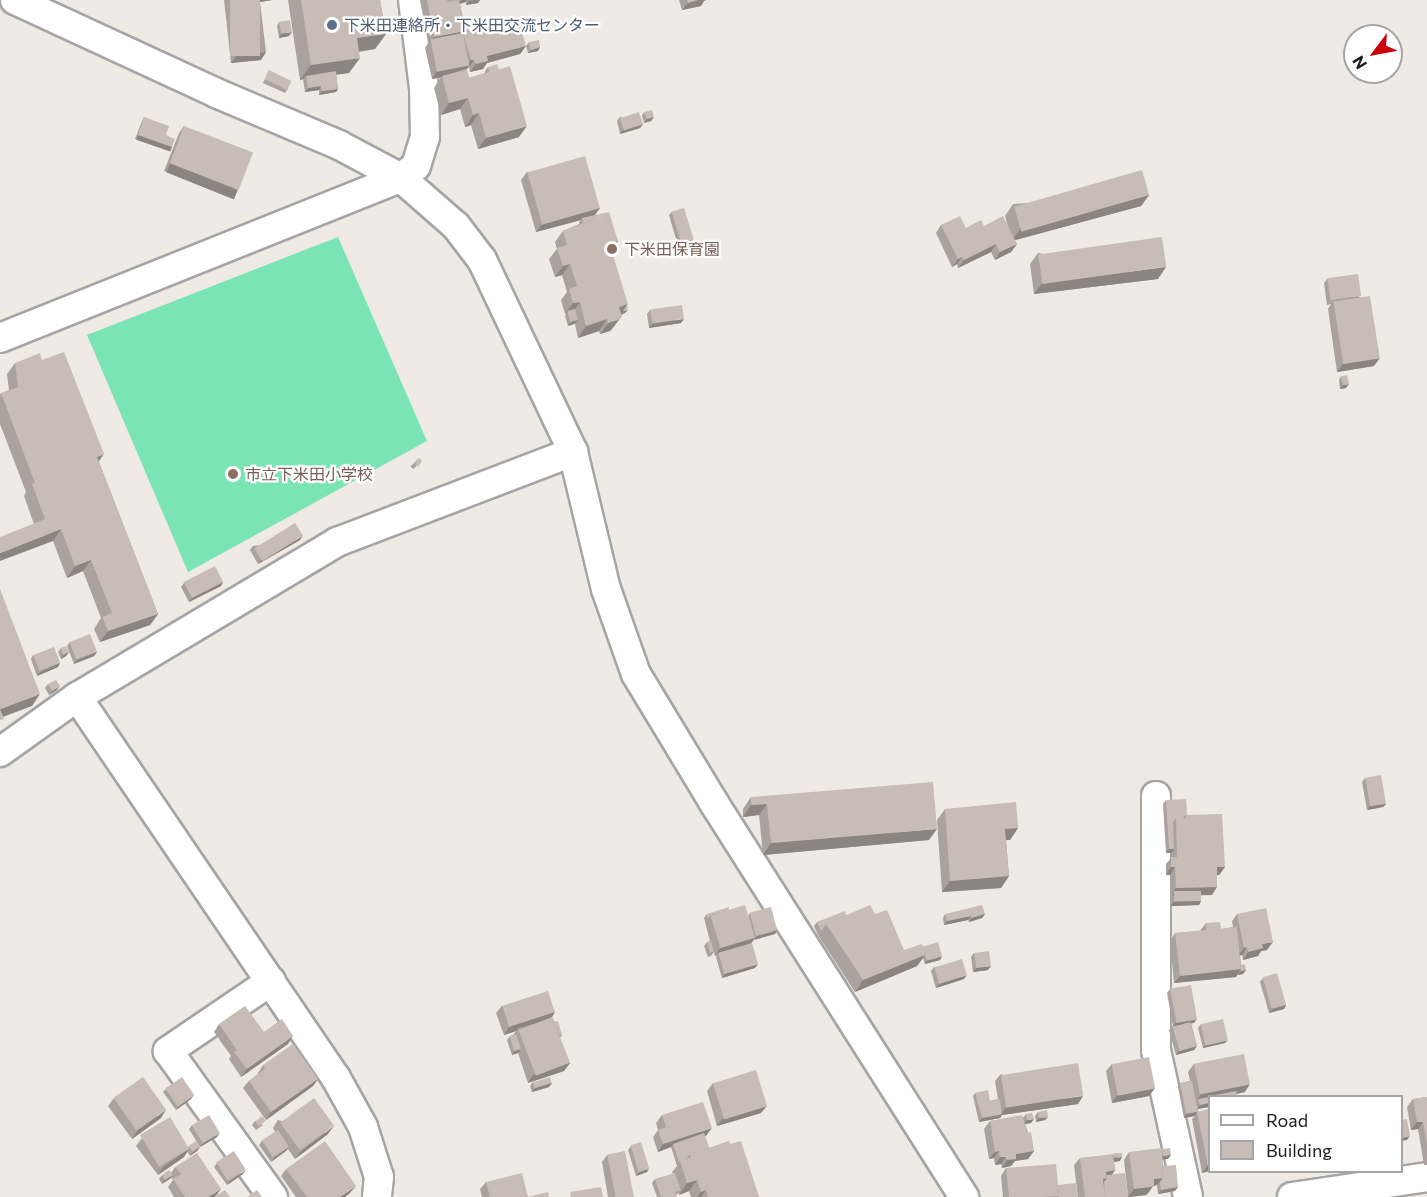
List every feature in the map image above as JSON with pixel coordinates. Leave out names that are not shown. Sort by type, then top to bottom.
[{"type":"street","points":[[15,0],[216,93],[339,146],[401,178],[456,226],[482,260],[573,452],[606,589],[636,674],[720,813],[964,1197]]},
{"type":"street","points":[[0,338],[401,178],[416,166],[426,137],[424,88],[412,0]]},
{"type":"street","points":[[0,752],[77,697],[337,542],[573,452]]},
{"type":"street","points":[[77,697],[336,1078],[363,1128],[373,1190]]},
{"type":"street","points":[[1156,796],[1156,1050],[1188,1197]]},
{"type":"street","points":[[271,981],[168,1052],[273,1197]]},
{"type":"street","points":[[1292,1197],[1427,1177]]},
{"type":"green space","points":[[338,237],[427,441],[188,572],[87,335]]},
{"type":"building","points":[[230,0],[260,0],[260,56],[230,56]]},
{"type":"building","name":"下米田連絡所・下米田交流センター","points":[[301,0],[380,0],[386,34],[357,38],[360,58],[311,65]]},
{"type":"building","points":[[427,0],[447,0],[448,2],[459,0],[465,31],[434,37]]},
{"type":"building","points":[[518,18],[526,46],[487,56],[488,61],[476,64],[474,60],[471,60],[463,33]]},
{"type":"building","points":[[290,20],[292,32],[281,34],[279,22]]},
{"type":"building","points":[[484,22],[485,27],[464,32],[465,27]]},
{"type":"building","points":[[463,33],[469,65],[437,72],[431,39]]},
{"type":"building","points":[[539,40],[540,47],[531,50],[529,42]]},
{"type":"building","points":[[497,64],[499,69],[489,72],[488,67]]},
{"type":"building","points":[[510,66],[527,126],[486,138],[479,113],[473,115],[468,98],[449,103],[442,76],[467,69],[469,78]]},
{"type":"building","points":[[269,70],[291,81],[287,90],[265,79]]},
{"type":"building","points":[[336,71],[338,89],[322,91],[321,86],[308,88],[306,76]]},
{"type":"building","points":[[652,110],[654,117],[647,119],[644,112]]},
{"type":"building","points":[[639,112],[643,124],[624,131],[620,118]]},
{"type":"building","points":[[144,117],[169,126],[166,135],[175,139],[172,147],[138,135]]},
{"type":"building","points":[[184,126],[253,153],[239,190],[170,163]]},
{"type":"building","points":[[585,156],[600,208],[542,224],[527,173]]},
{"type":"building","points":[[1142,170],[1149,195],[1021,232],[1014,207]]},
{"type":"building","points":[[684,208],[695,245],[683,249],[672,212]]},
{"type":"building","points":[[609,212],[618,241],[609,243],[601,216],[583,223],[582,218]]},
{"type":"building","points":[[601,216],[628,304],[619,307],[622,316],[618,320],[608,323],[607,319],[586,326],[580,302],[573,303],[569,289],[577,286],[570,264],[563,266],[557,248],[567,245],[563,231]]},
{"type":"building","points":[[960,216],[966,228],[981,220],[984,226],[1003,216],[1017,244],[1000,252],[996,244],[964,260],[962,257],[958,259],[941,225]]},
{"type":"building","points":[[1162,237],[1166,267],[1042,284],[1038,254]]},
{"type":"building","points":[[1358,274],[1361,296],[1330,300],[1327,278]]},
{"type":"building","points":[[1370,296],[1380,358],[1343,364],[1333,302]]},
{"type":"building","points":[[682,305],[684,319],[652,323],[650,309]]},
{"type":"building","points":[[575,309],[578,320],[570,322],[567,311]]},
{"type":"building","points":[[64,352],[104,454],[97,457],[158,614],[108,631],[102,617],[112,613],[91,560],[75,566],[61,529],[0,553],[0,537],[45,519],[32,484],[35,483],[1,393],[18,387],[15,363],[40,353],[42,360]]},
{"type":"building","points":[[1347,375],[1349,384],[1343,385],[1341,376]]},
{"type":"building","points":[[419,458],[422,461],[418,467],[415,464]]},
{"type":"building","points":[[295,523],[303,536],[262,561],[254,548]]},
{"type":"building","points":[[215,566],[223,582],[192,598],[184,582]]},
{"type":"building","points":[[0,589],[40,694],[0,709]]},
{"type":"building","points":[[90,634],[97,652],[76,660],[69,642]]},
{"type":"building","points":[[66,646],[69,652],[63,655],[61,648]]},
{"type":"building","points":[[54,647],[60,663],[40,671],[33,655]]},
{"type":"building","points":[[56,680],[60,686],[52,691],[48,684]]},
{"type":"building","points":[[1381,775],[1386,804],[1370,806],[1365,778]]},
{"type":"building","points":[[933,782],[937,829],[771,843],[767,804],[751,805],[751,797]]},
{"type":"building","points":[[1186,799],[1187,815],[1183,818],[1176,818],[1173,822],[1174,849],[1169,849],[1166,800]]},
{"type":"building","points":[[1016,802],[1018,828],[1005,829],[1009,876],[950,881],[945,809]]},
{"type":"building","points":[[1222,814],[1225,867],[1217,867],[1217,887],[1176,888],[1175,867],[1171,867],[1171,857],[1177,857],[1176,818],[1186,818],[1185,815]]},
{"type":"building","points":[[1174,891],[1201,891],[1201,901],[1174,901]]},
{"type":"building","points":[[745,905],[755,938],[721,948],[711,916]]},
{"type":"building","points":[[870,905],[875,914],[887,910],[904,950],[922,944],[925,955],[863,980],[826,924]]},
{"type":"building","points":[[982,905],[985,914],[947,921],[945,914]]},
{"type":"building","points":[[729,907],[729,910],[710,915],[708,919],[707,914]]},
{"type":"building","points":[[771,907],[777,930],[756,936],[750,913]]},
{"type":"building","points":[[1266,908],[1273,942],[1262,944],[1263,948],[1248,952],[1247,947],[1244,948],[1237,914]]},
{"type":"building","points":[[845,911],[846,915],[826,924],[821,931],[817,922]]},
{"type":"building","points":[[1220,922],[1221,929],[1237,927],[1241,969],[1180,976],[1175,933],[1206,930],[1206,923]]},
{"type":"building","points":[[711,941],[714,952],[710,953],[707,942]]},
{"type":"building","points":[[938,942],[942,956],[927,961],[923,946]]},
{"type":"building","points":[[752,943],[758,964],[724,974],[718,953]]},
{"type":"building","points":[[989,951],[991,966],[976,968],[974,953]]},
{"type":"building","points":[[962,959],[967,975],[939,984],[934,967]]},
{"type":"building","points":[[1245,964],[1246,970],[1241,971],[1241,965]]},
{"type":"building","points":[[1277,973],[1286,1005],[1272,1009],[1263,977]]},
{"type":"building","points":[[1191,985],[1197,1019],[1176,1023],[1170,989]]},
{"type":"building","points":[[548,991],[555,1012],[509,1027],[502,1006]]},
{"type":"building","points":[[245,1006],[264,1032],[282,1019],[293,1036],[247,1069],[234,1052],[237,1050],[219,1024]]},
{"type":"building","points":[[552,1017],[570,1063],[536,1076],[518,1030]]},
{"type":"building","points":[[1223,1019],[1228,1040],[1206,1046],[1201,1024]]},
{"type":"building","points":[[558,1021],[562,1035],[560,1036],[554,1022]]},
{"type":"building","points":[[1190,1022],[1197,1046],[1180,1051],[1173,1027]]},
{"type":"building","points":[[516,1034],[521,1049],[514,1051],[510,1036]]},
{"type":"building","points":[[293,1044],[318,1079],[271,1112],[249,1081],[265,1069],[263,1065]]},
{"type":"building","points":[[1244,1054],[1250,1084],[1200,1094],[1194,1064]]},
{"type":"building","points":[[1149,1057],[1155,1088],[1118,1096],[1112,1064]]},
{"type":"building","points":[[1078,1063],[1083,1096],[1006,1108],[1001,1075]]},
{"type":"building","points":[[756,1070],[767,1106],[724,1119],[713,1083]]},
{"type":"building","points":[[143,1077],[166,1110],[136,1130],[114,1098]]},
{"type":"building","points":[[182,1077],[194,1095],[178,1106],[165,1088]]},
{"type":"building","points":[[550,1077],[552,1083],[535,1088],[533,1083]]},
{"type":"building","points":[[1192,1081],[1198,1111],[1186,1114],[1180,1083]]},
{"type":"building","points":[[988,1090],[990,1101],[1000,1099],[1002,1114],[982,1118],[975,1093]]},
{"type":"building","points":[[1236,1091],[1237,1095],[1215,1095]]},
{"type":"building","points":[[1208,1097],[1208,1103],[1200,1105],[1198,1099]]},
{"type":"building","points":[[1427,1097],[1427,1144],[1423,1122],[1417,1122],[1413,1099]]},
{"type":"building","points":[[314,1098],[334,1126],[300,1150],[280,1123]]},
{"type":"building","points":[[703,1102],[712,1128],[663,1144],[658,1130],[666,1127],[662,1115]]},
{"type":"building","points":[[1208,1109],[1208,1165],[1197,1112]]},
{"type":"building","points":[[1047,1110],[1048,1117],[1039,1118],[1038,1112]]},
{"type":"building","points":[[1032,1113],[1034,1119],[1027,1120],[1026,1114]]},
{"type":"building","points":[[209,1115],[220,1133],[203,1143],[192,1125]]},
{"type":"building","points":[[1022,1115],[1027,1133],[1031,1132],[1034,1151],[1016,1154],[1016,1159],[1007,1160],[1006,1157],[1000,1157],[999,1151],[995,1152],[990,1121]]},
{"type":"building","points":[[262,1116],[266,1121],[259,1126],[255,1122]]},
{"type":"building","points":[[170,1117],[189,1149],[159,1167],[140,1135]]},
{"type":"building","points":[[1407,1119],[1410,1136],[1403,1138],[1403,1120]]},
{"type":"building","points":[[278,1130],[289,1147],[273,1157],[262,1140]]},
{"type":"building","points":[[704,1133],[709,1148],[690,1154],[679,1162],[673,1144]]},
{"type":"building","points":[[196,1141],[200,1147],[192,1152],[189,1146]]},
{"type":"building","points":[[325,1141],[356,1186],[340,1197],[307,1197],[286,1169]]},
{"type":"building","points":[[729,1141],[730,1144],[741,1141],[759,1197],[708,1197],[706,1190],[701,1192],[697,1180],[687,1183],[680,1161],[691,1157],[690,1154]]},
{"type":"building","points":[[641,1142],[649,1169],[639,1172],[630,1145]]},
{"type":"building","points":[[1162,1148],[1163,1178],[1154,1179],[1154,1185],[1151,1187],[1134,1189],[1129,1152]]},
{"type":"building","points":[[1170,1148],[1171,1155],[1163,1156],[1162,1149]]},
{"type":"building","points":[[234,1151],[246,1170],[228,1181],[216,1162]]},
{"type":"building","points":[[625,1151],[634,1197],[616,1197],[607,1154]]},
{"type":"building","points":[[197,1153],[221,1189],[208,1197],[185,1197],[173,1179],[181,1174],[175,1167]]},
{"type":"building","points":[[1114,1153],[1122,1153],[1122,1157],[1114,1157]]},
{"type":"building","points":[[1113,1154],[1115,1170],[1106,1172],[1107,1178],[1103,1179],[1105,1197],[1085,1197],[1080,1158]]},
{"type":"building","points":[[1056,1164],[1059,1196],[1009,1197],[1006,1168]]},
{"type":"building","points":[[1176,1165],[1178,1187],[1161,1190],[1163,1166]]},
{"type":"building","points":[[169,1170],[173,1175],[165,1180],[162,1175]]},
{"type":"building","points":[[522,1173],[528,1197],[490,1197],[486,1182]]},
{"type":"building","points":[[675,1173],[681,1190],[661,1197],[655,1180]]},
{"type":"building","points":[[1125,1173],[1128,1197],[1105,1197],[1104,1182],[1107,1175]]},
{"type":"building","points":[[1076,1183],[1078,1197],[1058,1197],[1058,1185]]},
{"type":"building","points":[[601,1187],[603,1197],[571,1197],[570,1192]]},
{"type":"building","points":[[225,1190],[230,1197],[214,1197]]},
{"type":"building","points":[[257,1190],[262,1197],[247,1197]]},
{"type":"building","points":[[548,1192],[549,1197],[528,1197]]},
{"type":"building","points":[[675,1192],[677,1197],[660,1197]]},
{"type":"place","name":"下米田連絡所・下米田交流センター","points":[[332,25]]},
{"type":"place","name":"下米田保育園","points":[[612,249]]},
{"type":"place","name":"市立下米田小学校","points":[[233,474]]}]
